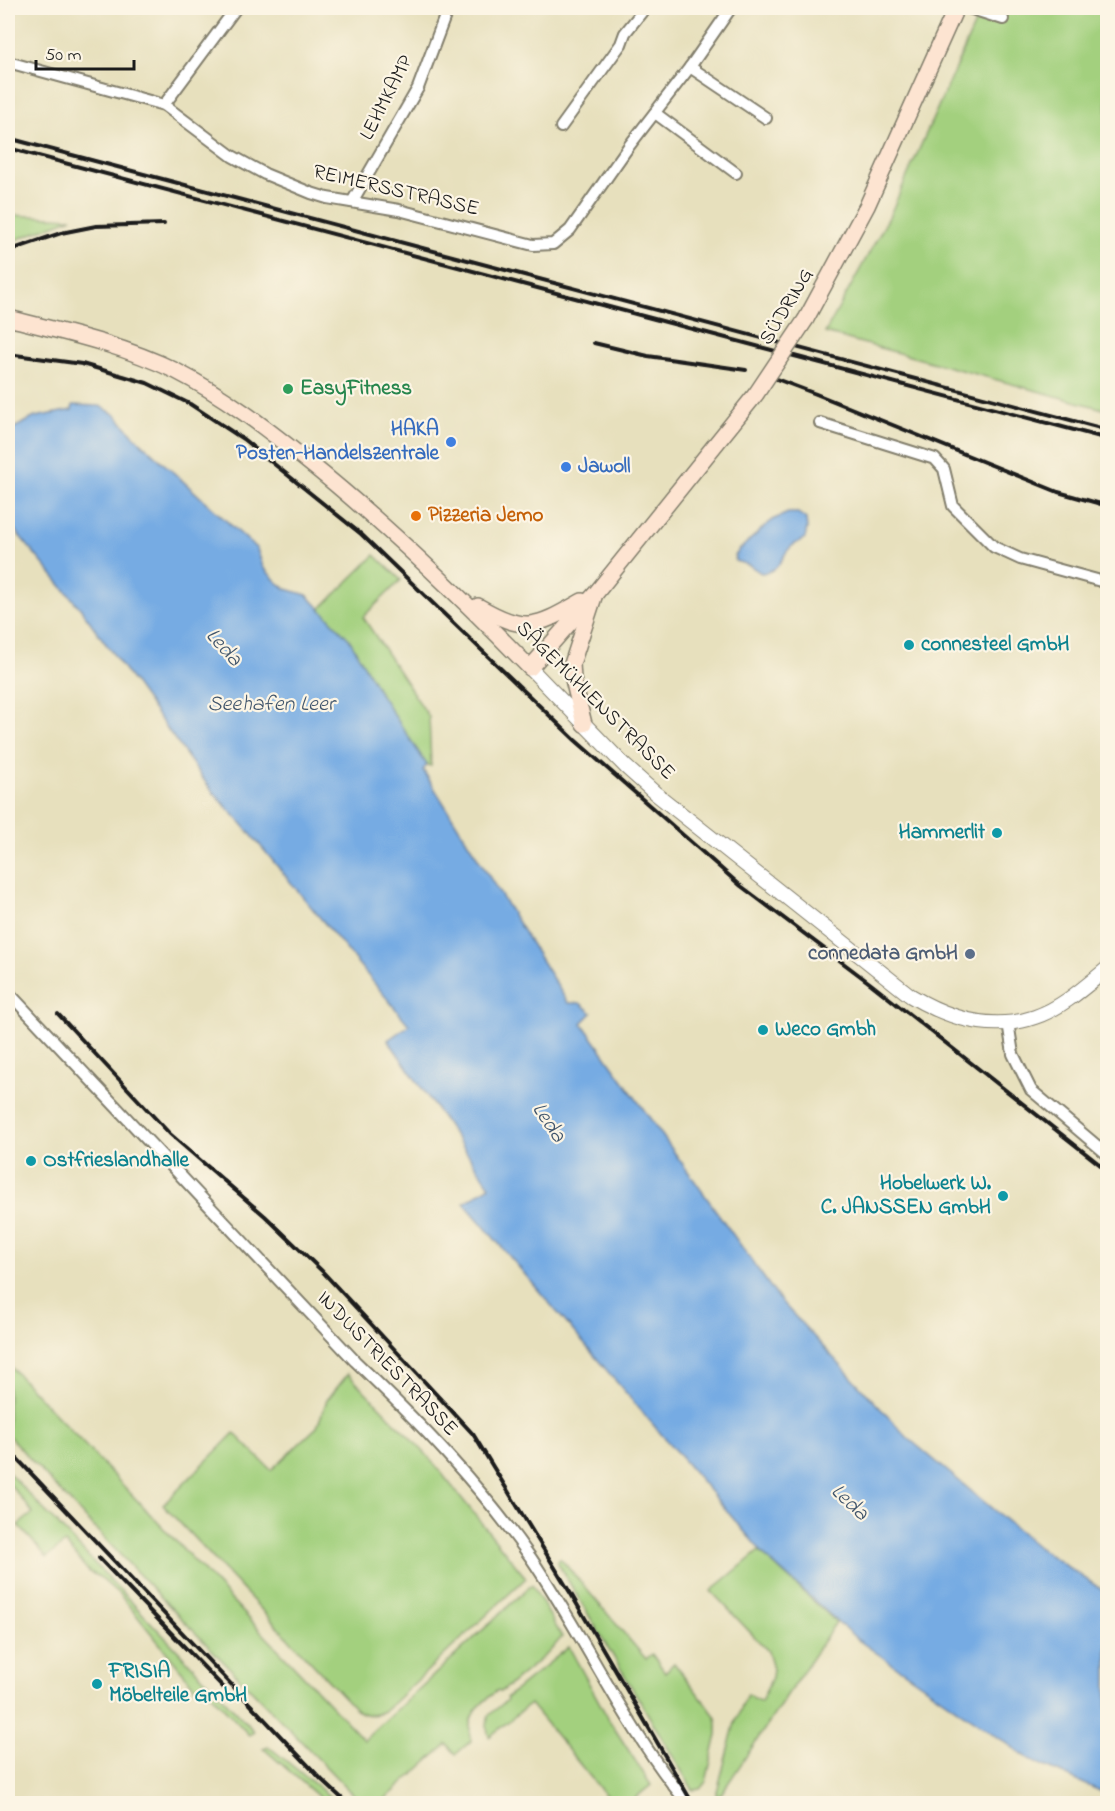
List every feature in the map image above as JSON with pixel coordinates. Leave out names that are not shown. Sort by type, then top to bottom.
[{"type":"main road","name":"SÜDRING","points":[[530,668],[596,593],[756,394],[806,319],[867,206],[954,13]]},
{"type":"main road","name":"SÄGEMÜHLENSTRASSE","points":[[8,318],[112,346],[174,370],[210,389],[282,441],[355,500],[462,598],[530,668]]},
{"type":"main road","name":"SÜDRING","points":[[462,598],[499,619],[513,624],[532,625],[544,622],[596,593]]},
{"type":"main road","points":[[584,724],[573,679],[572,664],[596,593]]},
{"type":"street","points":[[164,105],[236,8]]},
{"type":"street","name":"LEHMKAMP","points":[[352,202],[418,88],[448,8]]},
{"type":"street","points":[[561,127],[645,8]]},
{"type":"street","points":[[731,8],[655,114],[736,173]]},
{"type":"street","points":[[969,8],[1003,19]]},
{"type":"street","name":"REIMERSSTRASSE","points":[[8,62],[164,105],[232,156],[265,174],[327,198],[399,210],[533,245],[553,244],[570,230],[655,114]]},
{"type":"street","points":[[690,67],[766,118]]},
{"type":"street","points":[[820,423],[935,459],[944,469],[953,506],[994,547],[1020,560],[1107,583]]},
{"type":"street","name":"SÄGEMÜHLENSTRASSE","points":[[530,668],[626,767],[655,793],[912,996],[932,1009],[955,1018],[980,1022],[1008,1022],[1035,1017],[1080,991],[1107,968]]},
{"type":"street","name":"INDUSTRIESTRASSE","points":[[8,992],[355,1361],[411,1414],[474,1482],[530,1557],[564,1610],[632,1727],[662,1772],[688,1803]]},
{"type":"street","points":[[1008,1022],[1013,1054],[1031,1090],[1107,1155]]},
{"type":"green space","points":[[982,8],[1107,8],[1107,410],[825,333],[889,217]]},
{"type":"green space","points":[[8,215],[72,218],[8,243]]},
{"type":"green space","points":[[375,555],[401,580],[363,617],[429,717],[431,766],[427,765],[381,695],[349,639],[320,609]]},
{"type":"green space","points":[[8,1364],[364,1740],[532,1585],[562,1637],[549,1652],[501,1692],[498,1690],[475,1711],[470,1724],[471,1741],[456,1754],[447,1744],[381,1803],[361,1803],[139,1575],[8,1435]]},
{"type":"green space","points":[[348,1374],[426,1454],[526,1578],[387,1709],[372,1715],[356,1710],[163,1505],[234,1433],[271,1470],[317,1427],[327,1400]]},
{"type":"green space","points":[[8,1472],[254,1731],[249,1735],[204,1687],[198,1691],[120,1595],[98,1576],[89,1572],[65,1543],[47,1557],[18,1525],[33,1513],[8,1482]]},
{"type":"green space","points":[[759,1551],[836,1622],[717,1800],[715,1799],[734,1726],[747,1694],[761,1702],[773,1669],[768,1651],[711,1591]]},
{"type":"green space","points":[[560,1558],[646,1659],[652,1654],[665,1672],[674,1663],[716,1717],[717,1735],[706,1782],[700,1789],[693,1790],[557,1562]]},
{"type":"green space","points":[[569,1647],[609,1720],[651,1785],[629,1803],[612,1803],[530,1704],[489,1737],[488,1716],[507,1700],[506,1698]]},
{"type":"green space","points":[[268,1746],[338,1803],[326,1803],[263,1748]]},
{"type":"water","name":"Seehafen Leer","points":[[73,405],[100,406],[116,415],[136,438],[257,549],[263,567],[276,581],[286,589],[307,595],[349,639],[381,695],[427,765],[423,770],[568,1003],[580,1003],[592,1013],[582,1023],[779,1299],[907,1437],[1039,1548],[1107,1593],[1107,1794],[1031,1760],[858,1640],[766,1557],[464,1203],[490,1186],[388,1040],[409,1025],[244,826],[212,791],[80,608],[8,522],[8,431],[35,417],[72,410]]},
{"type":"water","points":[[788,513],[798,513],[806,519],[805,538],[788,550],[777,566],[768,572],[761,573],[749,565],[735,561],[739,550],[772,520]]},
{"type":"railway","points":[[8,138],[1108,430]]},
{"type":"railway","points":[[8,148],[1108,439]]},
{"type":"railway","points":[[8,251],[61,233],[96,226],[164,224]]},
{"type":"railway","points":[[594,343],[648,356],[746,370]]},
{"type":"railway","points":[[8,354],[82,364],[147,383],[190,404],[243,439],[361,534],[575,740],[741,886],[871,984],[1108,1171]]},
{"type":"railway","points":[[771,377],[1058,492],[1108,506]]},
{"type":"railway","points":[[58,1014],[170,1134],[265,1216],[322,1271],[473,1434],[571,1594],[693,1804]]},
{"type":"railway","points":[[8,1449],[322,1780],[348,1804]]},
{"type":"railway","points":[[99,1558],[224,1688]]},
{"type":"place","name":"EasyFitness","points":[[288,389]]},
{"type":"place","name":"HAKA Posten-Handelszentrale","points":[[451,442]]},
{"type":"place","name":"Jawoll","points":[[566,467]]},
{"type":"place","name":"Pizzeria Jemo","points":[[416,516]]},
{"type":"place","name":"connesteel GmbH","points":[[909,645]]},
{"type":"place","name":"Hammerlit","points":[[997,833]]},
{"type":"place","name":"connedata GmbH","points":[[970,954]]},
{"type":"place","name":"Weco Gmbh","points":[[763,1030]]},
{"type":"place","name":"Ostfrieslandhalle","points":[[31,1161]]},
{"type":"place","name":"Hobelwerk W. C. JANSSEN GmbH","points":[[1003,1196]]},
{"type":"place","name":"FRISIA Möbelteile GmbH","points":[[97,1684]]},
{"type":"water label","name":"Leda","points":[[223,648]]},
{"type":"water label","name":"Leda","points":[[548,1123]]},
{"type":"water label","name":"Leda","points":[[849,1503]]}]
